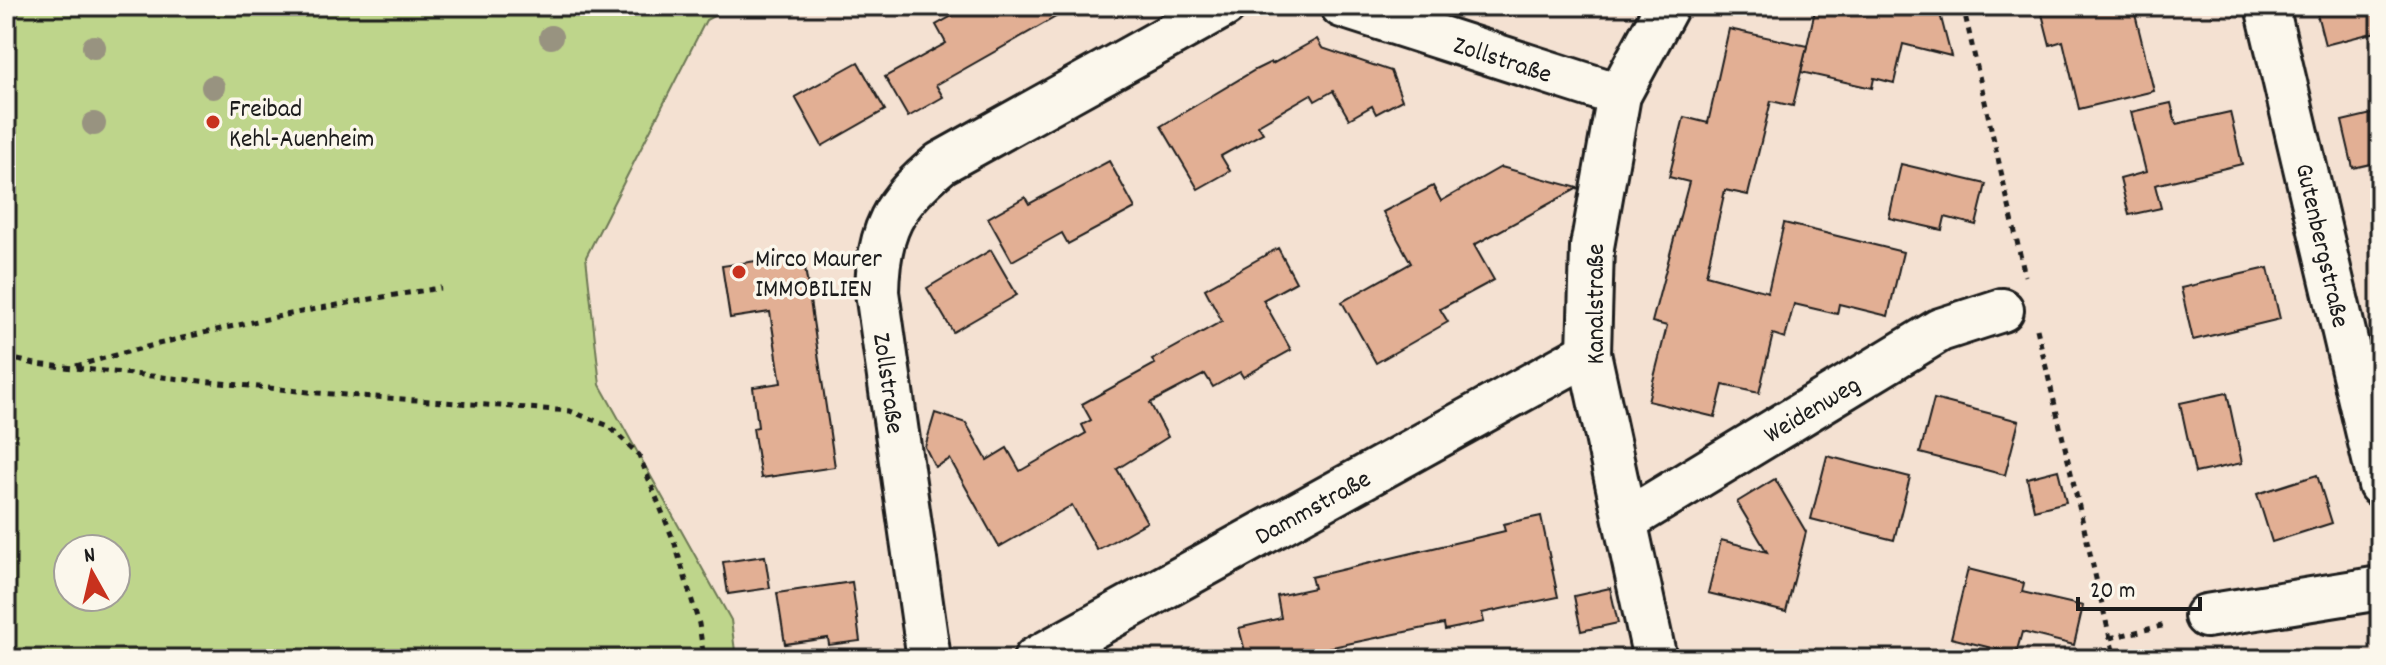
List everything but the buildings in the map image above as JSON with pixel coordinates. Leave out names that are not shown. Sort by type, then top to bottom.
[{"type":"street","name":"Zollstraße","points":[[929,659],[877,292],[878,253],[890,218],[909,189],[941,163],[1224,6]]},
{"type":"street","name":"Zollstraße","points":[[1342,6],[1619,95]]},
{"type":"street","name":"Kanalstraße","points":[[1655,659],[1589,353],[1592,247],[1619,95],[1667,6]]},
{"type":"street","name":"Gutenbergstraße","points":[[2267,6],[2380,485]]},
{"type":"street","name":"Weidenweg","points":[[1627,520],[1940,330],[2002,310]]},
{"type":"street","name":"Dammstraße","points":[[1035,659],[1589,353]]},
{"type":"street","points":[[2206,616],[2380,588]]},
{"type":"path","points":[[71,367],[181,336],[323,305],[441,288]]},
{"type":"path","points":[[6,357],[71,367],[318,393],[570,411],[609,426],[639,455],[675,544],[699,624],[704,659]]},
{"type":"path","points":[[2115,659],[2110,638],[2206,616]]},
{"type":"green space","points":[[6,6],[732,6],[706,20],[586,257],[600,385],[731,620],[736,659],[6,659]]},
{"type":"place","name":"Freibad Kehl-Auenheim","points":[[213,122]]},
{"type":"place","name":"Mirco Maurer IMMOBILIEN","points":[[739,272]]}]
